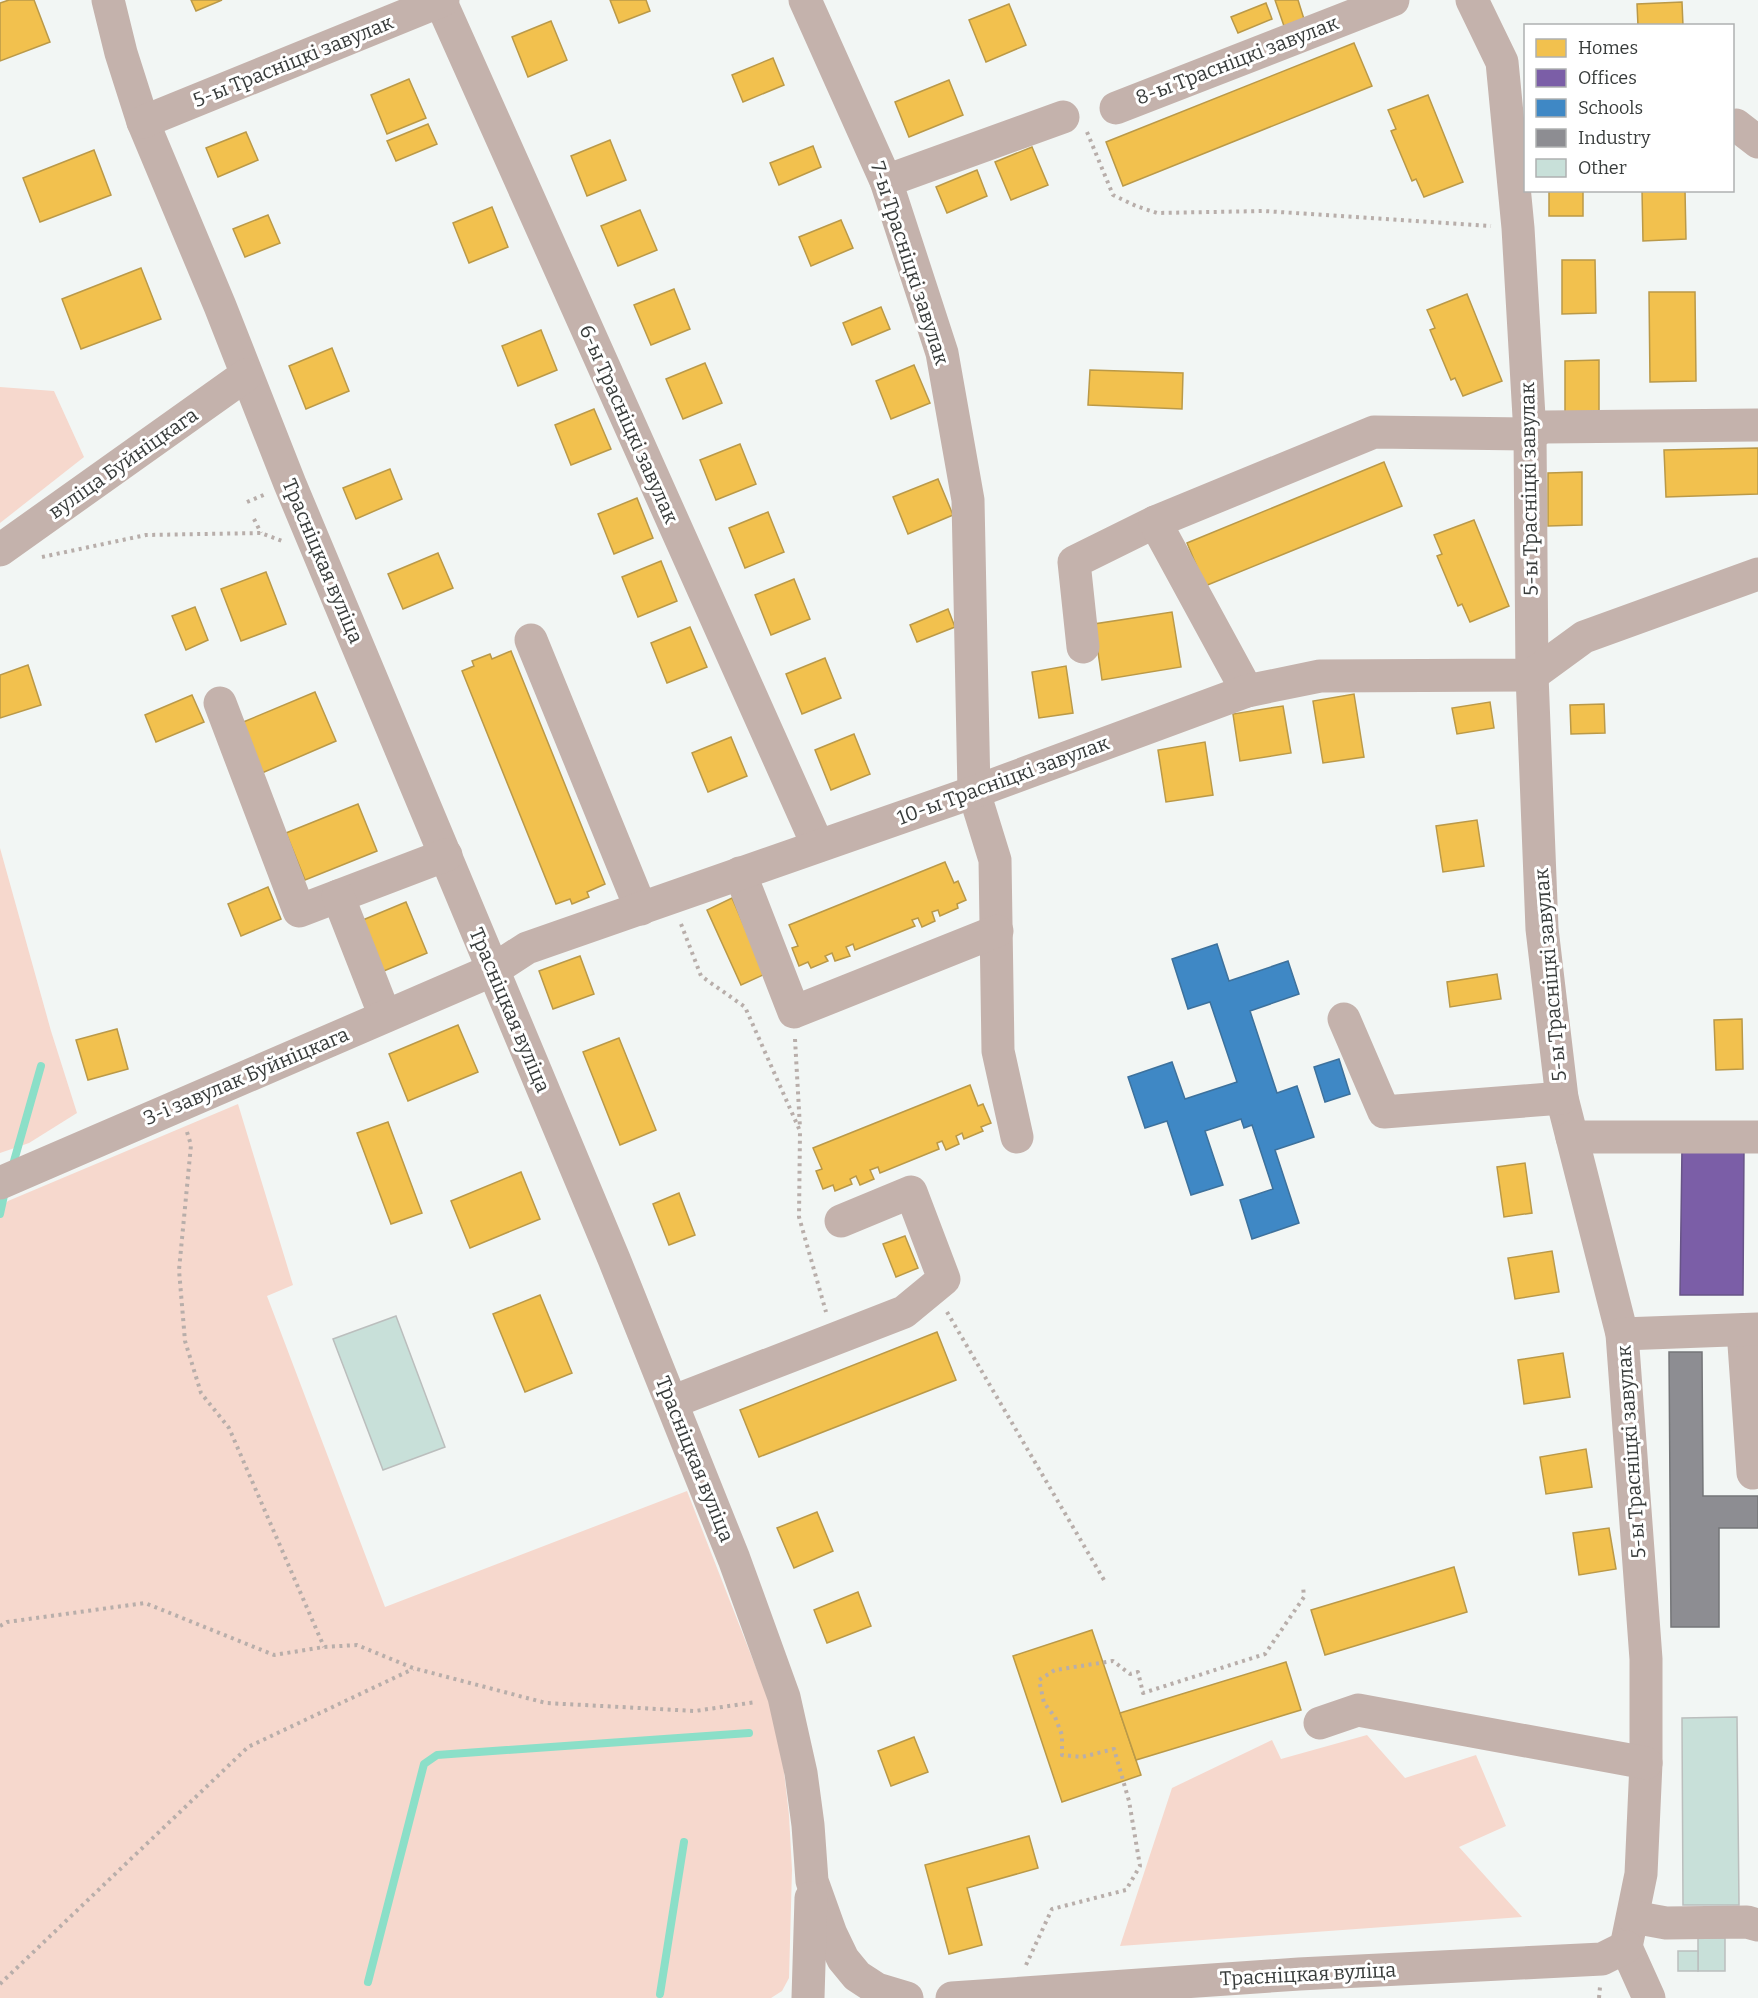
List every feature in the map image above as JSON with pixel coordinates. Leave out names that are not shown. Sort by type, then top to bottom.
[{"type":"street","name":"Трасніцкая вуліца","points":[[108,0],[121,53],[143,122],[220,306],[290,484],[672,1402],[734,1559],[784,1697],[801,1773],[812,1881],[831,1934],[843,1959],[857,1976],[877,1989],[907,1998]]},
{"type":"street","name":"5-ы Трасніцкі завулак","points":[[143,122],[441,0]]},
{"type":"street","name":"6-ы Трасніцкі завулак","points":[[441,0],[818,846]]},
{"type":"street","name":"7-ы Трасніцкі завулак","points":[[805,0],[886,181],[942,353],[968,500],[974,792],[995,860],[998,1051],[1017,1137]]},
{"type":"street","name":"8-ы Трасніцкі завулак","points":[[1116,108],[1393,0]]},
{"type":"street","name":"5-ы Трасніцкі завулак","points":[[1472,0],[1514,67],[1518,228],[1530,434],[1532,675],[1542,929],[1562,1098],[1622,1334],[1646,1659],[1646,1763],[1641,1874],[1630,1932]]},
{"type":"street","points":[[886,181],[1073,119]]},
{"type":"street","points":[[1734,126],[1758,142]]},
{"type":"street","name":"вуліца Буйніцкага","points":[[0,550],[246,375]]},
{"type":"street","points":[[1083,647],[1074,561],[1155,522],[1374,432],[1530,434],[1544,427],[1758,425]]},
{"type":"street","points":[[1155,522],[1247,690]]},
{"type":"street","points":[[1532,675],[1584,637],[1758,574]]},
{"type":"street","points":[[531,640],[656,904]]},
{"type":"street","name":"10-ы Трасніцкі завулак","points":[[493,970],[527,948],[974,792],[1247,690],[1320,676],[1532,675]]},
{"type":"street","points":[[220,703],[299,911],[446,855]]},
{"type":"street","points":[[740,873],[794,1012],[997,932]]},
{"type":"street","points":[[338,896],[385,1016]]},
{"type":"street","name":"3-і завулак Буйніцкага","points":[[0,1183],[493,970]]},
{"type":"street","points":[[1344,1019],[1384,1112],[1562,1098]]},
{"type":"street","points":[[1572,1137],[1758,1137]]},
{"type":"street","points":[[672,1402],[904,1312],[944,1279],[911,1192],[841,1221]]},
{"type":"street","points":[[1622,1334],[1751,1329],[1753,1473]]},
{"type":"street","points":[[1320,1723],[1358,1710],[1646,1763]]},
{"type":"street","points":[[808,1998],[812,1881]]},
{"type":"street","points":[[1649,1998],[1630,1932],[1666,1923],[1747,1922],[1758,1925]]},
{"type":"street","name":"Трасніцкая вуліца","points":[[952,1998],[1299,1974],[1602,1959],[1630,1932]]},
{"type":"path","points":[[1073,119],[1113,195],[1157,213],[1264,211],[1518,228]]},
{"type":"path","points":[[254,519],[261,533]]},
{"type":"path","points":[[33,559],[146,535],[261,533],[286,543]]},
{"type":"path","points":[[656,904],[701,976],[745,1007],[800,1131]]},
{"type":"path","points":[[794,1012],[800,1131],[798,1217],[834,1339]]},
{"type":"path","points":[[179,1104],[191,1145],[179,1270],[185,1341],[201,1393],[229,1428],[324,1647]]},
{"type":"path","points":[[933,1288],[1104,1580]]},
{"type":"path","points":[[1012,1994],[1053,1909],[1126,1890],[1140,1866],[1129,1802],[1113,1749],[1082,1757],[1062,1755],[1062,1735],[1054,1717],[1044,1703],[1039,1680],[1055,1670],[1113,1661],[1130,1674],[1138,1672],[1143,1693],[1265,1654],[1304,1597],[1303,1586]]},
{"type":"path","points":[[0,1626],[7,1622],[145,1603],[274,1655],[324,1647],[357,1645],[413,1668],[546,1703],[695,1711],[784,1697]]},
{"type":"path","points":[[0,1984],[248,1747],[413,1668]]},
{"type":"shaded area","points":[[0,387],[54,391],[84,457],[0,523]]},
{"type":"shaded area","points":[[0,848],[51,1031],[77,1113],[29,1143],[0,1153]]},
{"type":"shaded area","points":[[238,1104],[293,1285],[267,1296],[385,1607],[687,1491],[769,1701],[782,1754],[792,1870],[789,1978],[782,1991],[771,1998],[0,1998],[0,1209],[8,1201]]},
{"type":"shaded area","points":[[1367,1735],[1405,1778],[1476,1755],[1506,1826],[1459,1847],[1522,1917],[1120,1946],[1172,1788],[1272,1740],[1281,1759]]},
{"type":"building: Homes","points":[[9,0],[34,0],[50,42],[0,61],[0,3]]},
{"type":"building: Homes","points":[[191,0],[222,0],[196,11]]},
{"type":"building: Homes","points":[[610,0],[646,0],[650,11],[619,23]]},
{"type":"building: Homes","points":[[1275,0],[1298,0],[1304,19],[1284,26]]},
{"type":"building: Homes","points":[[1682,2],[1683,24],[1638,24],[1637,4]]},
{"type":"building: Homes","points":[[1266,3],[1272,19],[1238,33],[1231,17]]},
{"type":"building: Homes","points":[[1009,4],[1026,45],[986,62],[969,20]]},
{"type":"building: Homes","points":[[551,21],[567,60],[528,77],[512,37]]},
{"type":"building: Homes","points":[[1354,43],[1372,86],[1123,186],[1106,142]]},
{"type":"building: Homes","points":[[773,58],[784,85],[743,102],[732,75]]},
{"type":"building: Homes","points":[[409,79],[426,118],[387,134],[371,95]]},
{"type":"building: Homes","points":[[949,80],[963,115],[909,137],[895,102]]},
{"type":"building: Homes","points":[[1428,95],[1463,182],[1424,197],[1416,179],[1412,181],[1391,131],[1396,129],[1388,110]]},
{"type":"building: Homes","points":[[428,124],[437,144],[396,161],[387,141]]},
{"type":"building: Homes","points":[[246,132],[258,160],[218,177],[206,148]]},
{"type":"building: Homes","points":[[610,140],[626,180],[587,196],[571,156]]},
{"type":"building: Homes","points":[[813,146],[821,167],[779,185],[770,163]]},
{"type":"building: Homes","points":[[1032,147],[1048,185],[1011,200],[995,162]]},
{"type":"building: Homes","points":[[94,150],[111,195],[40,222],[23,178]]},
{"type":"building: Homes","points":[[977,170],[987,196],[947,213],[936,187]]},
{"type":"building: Homes","points":[[1549,192],[1583,192],[1583,216],[1549,216]]},
{"type":"building: Homes","points":[[1642,192],[1685,192],[1686,239],[1643,241]]},
{"type":"building: Homes","points":[[492,207],[508,247],[469,263],[453,223]]},
{"type":"building: Homes","points":[[640,210],[657,250],[618,266],[601,226]]},
{"type":"building: Homes","points":[[268,215],[280,243],[245,257],[233,229]]},
{"type":"building: Homes","points":[[841,220],[853,248],[811,266],[799,237]]},
{"type":"building: Homes","points":[[1562,260],[1595,260],[1596,313],[1562,314]]},
{"type":"building: Homes","points":[[141,268],[161,319],[81,349],[62,299]]},
{"type":"building: Homes","points":[[674,289],[690,329],[651,345],[634,305]]},
{"type":"building: Homes","points":[[1649,292],[1695,292],[1696,381],[1650,382]]},
{"type":"building: Homes","points":[[1467,294],[1502,381],[1463,396],[1455,378],[1451,380],[1430,330],[1435,328],[1427,310]]},
{"type":"building: Homes","points":[[881,307],[890,329],[852,345],[843,323]]},
{"type":"building: Homes","points":[[541,330],[557,370],[518,386],[502,346]]},
{"type":"building: Homes","points":[[332,348],[349,391],[306,409],[289,366]]},
{"type":"building: Homes","points":[[1599,360],[1599,414],[1565,414],[1565,361]]},
{"type":"building: Homes","points":[[705,363],[722,403],[683,419],[666,379]]},
{"type":"building: Homes","points":[[914,365],[930,403],[891,419],[876,381]]},
{"type":"building: Homes","points":[[1090,370],[1183,373],[1182,409],[1088,405]]},
{"type":"building: Homes","points":[[594,409],[611,449],[571,465],[555,425]]},
{"type":"building: Homes","points":[[740,444],[756,484],[716,500],[700,460]]},
{"type":"building: Homes","points":[[1758,448],[1758,494],[1666,497],[1664,450]]},
{"type":"building: Homes","points":[[1384,462],[1402,506],[1205,586],[1187,543]]},
{"type":"building: Homes","points":[[390,469],[402,499],[356,519],[343,488]]},
{"type":"building: Homes","points":[[1582,472],[1582,525],[1548,526],[1548,473]]},
{"type":"building: Homes","points":[[938,479],[953,515],[908,534],[893,497]]},
{"type":"building: Homes","points":[[637,498],[653,538],[614,554],[598,514]]},
{"type":"building: Homes","points":[[768,512],[784,552],[745,568],[729,528]]},
{"type":"building: Homes","points":[[1474,520],[1509,606],[1470,622],[1462,604],[1458,606],[1437,556],[1442,554],[1434,535]]},
{"type":"building: Homes","points":[[438,553],[453,588],[403,609],[388,574]]},
{"type":"building: Homes","points":[[661,561],[677,601],[638,617],[622,577]]},
{"type":"building: Homes","points":[[266,572],[286,624],[241,641],[221,589]]},
{"type":"building: Homes","points":[[794,579],[810,619],[771,635],[755,595]]},
{"type":"building: Homes","points":[[195,607],[208,640],[186,650],[172,616]]},
{"type":"building: Homes","points":[[948,609],[955,627],[917,642],[910,625]]},
{"type":"building: Homes","points":[[1172,612],[1181,667],[1102,680],[1094,624]]},
{"type":"building: Homes","points":[[690,627],[707,667],[667,683],[651,643]]},
{"type":"building: Homes","points":[[511,651],[605,884],[587,892],[589,897],[572,904],[570,899],[556,904],[462,671],[474,666],[472,661],[490,654],[492,659]]},
{"type":"building: Homes","points":[[825,658],[841,698],[802,714],[786,674]]},
{"type":"building: Homes","points":[[28,665],[41,705],[0,718],[0,675]]},
{"type":"building: Homes","points":[[1066,666],[1073,713],[1039,718],[1032,672]]},
{"type":"building: Homes","points":[[315,692],[336,741],[262,773],[241,723]]},
{"type":"building: Homes","points":[[1354,694],[1364,757],[1323,763],[1313,701]]},
{"type":"building: Homes","points":[[192,695],[204,722],[156,742],[145,715]]},
{"type":"building: Homes","points":[[1490,702],[1494,728],[1457,734],[1452,708]]},
{"type":"building: Homes","points":[[1604,704],[1605,733],[1571,734],[1570,705]]},
{"type":"building: Homes","points":[[1283,706],[1291,753],[1240,761],[1233,714]]},
{"type":"building: Homes","points":[[854,734],[870,774],[831,790],[815,750]]},
{"type":"building: Homes","points":[[731,737],[747,776],[708,792],[692,753]]},
{"type":"building: Homes","points":[[1205,742],[1213,795],[1166,802],[1158,750]]},
{"type":"building: Homes","points":[[358,804],[377,851],[305,880],[286,833]]},
{"type":"building: Homes","points":[[1477,820],[1484,866],[1443,872],[1436,826]]},
{"type":"building: Homes","points":[[945,862],[954,883],[958,881],[966,900],[957,904],[958,908],[940,916],[938,910],[932,912],[935,921],[922,927],[918,918],[912,920],[915,926],[855,950],[853,944],[846,947],[850,956],[835,961],[832,953],[825,956],[828,961],[811,968],[808,962],[799,966],[792,948],[798,946],[789,925]]},
{"type":"building: Homes","points":[[268,887],[281,919],[241,936],[228,904]]},
{"type":"building: Homes","points":[[732,898],[765,974],[741,985],[707,910]]},
{"type":"building: Homes","points":[[406,902],[427,953],[379,973],[358,922]]},
{"type":"building: Homes","points":[[580,956],[594,994],[553,1009],[539,971]]},
{"type":"building: Homes","points":[[1497,974],[1501,999],[1450,1007],[1447,982]]},
{"type":"building: Homes","points":[[1742,1019],[1743,1069],[1716,1070],[1714,1020]]},
{"type":"building: Homes","points":[[458,1025],[478,1072],[408,1101],[389,1054]]},
{"type":"building: Homes","points":[[117,1029],[128,1069],[88,1080],[76,1040]]},
{"type":"building: Homes","points":[[619,1038],[656,1130],[620,1145],[583,1052]]},
{"type":"building: Homes","points":[[970,1085],[978,1106],[983,1104],[991,1123],[981,1127],[983,1131],[964,1139],[962,1133],[956,1136],[959,1144],[946,1150],[942,1141],[937,1143],[939,1149],[880,1173],[878,1167],[870,1170],[874,1179],[860,1185],[856,1176],[850,1179],[852,1184],[835,1191],[833,1185],[823,1189],[816,1171],[822,1169],[813,1148]]},
{"type":"building: Homes","points":[[388,1122],[422,1213],[391,1224],[357,1133]]},
{"type":"building: Homes","points":[[1525,1163],[1532,1213],[1504,1217],[1497,1167]]},
{"type":"building: Homes","points":[[521,1172],[540,1219],[470,1248],[451,1201]]},
{"type":"building: Homes","points":[[679,1193],[695,1235],[669,1245],[653,1204]]},
{"type":"building: Homes","points":[[905,1236],[918,1268],[896,1277],[883,1244]]},
{"type":"building: Homes","points":[[1552,1251],[1559,1292],[1515,1299],[1508,1258]]},
{"type":"building: Homes","points":[[540,1295],[572,1373],[525,1392],[493,1314]]},
{"type":"building: Homes","points":[[937,1332],[956,1380],[759,1457],[740,1410]]},
{"type":"building: Homes","points":[[1563,1353],[1570,1397],[1524,1404],[1518,1360]]},
{"type":"building: Homes","points":[[1586,1449],[1592,1487],[1546,1494],[1540,1457]]},
{"type":"building: Homes","points":[[817,1512],[833,1551],[794,1568],[777,1528]]},
{"type":"building: Homes","points":[[1609,1528],[1616,1569],[1579,1575],[1573,1533]]},
{"type":"building: Homes","points":[[1454,1567],[1467,1612],[1325,1655],[1311,1610]]},
{"type":"building: Homes","points":[[858,1592],[871,1626],[827,1643],[814,1610]]},
{"type":"building: Homes","points":[[1092,1630],[1141,1775],[1062,1802],[1013,1656]]},
{"type":"building: Homes","points":[[1286,1662],[1301,1710],[1136,1760],[1120,1713]]},
{"type":"building: Homes","points":[[914,1737],[928,1772],[891,1786],[878,1751]]},
{"type":"building: Homes","points":[[1029,1836],[1038,1868],[967,1888],[982,1945],[949,1954],[925,1865]]},
{"type":"building: Offices","points":[[1682,1147],[1744,1148],[1743,1295],[1680,1295]]},
{"type":"building: Schools","points":[[1217,944],[1229,981],[1288,961],[1299,994],[1250,1011],[1277,1093],[1297,1086],[1314,1137],[1275,1150],[1299,1223],[1252,1239],[1240,1200],[1273,1189],[1252,1125],[1244,1128],[1241,1119],[1205,1131],[1223,1185],[1191,1195],[1167,1121],[1145,1128],[1128,1077],[1172,1062],[1185,1099],[1237,1082],[1210,1002],[1188,1009],[1172,959]]},
{"type":"building: Schools","points":[[1339,1059],[1350,1094],[1325,1102],[1314,1067]]},
{"type":"building: Industry","points":[[1669,1352],[1702,1352],[1703,1496],[1758,1496],[1758,1528],[1719,1528],[1719,1627],[1671,1627]]},
{"type":"building: Other","points":[[396,1316],[445,1447],[383,1470],[333,1339]]},
{"type":"building: Other","points":[[1737,1717],[1739,1905],[1683,1905],[1682,1718]]},
{"type":"building: Other","points":[[1698,1938],[1725,1938],[1725,1971],[1698,1971]]},
{"type":"building: Other","points":[[1678,1951],[1698,1951],[1698,1971],[1678,1971]]},
{"type":"waterway","points":[[12,1168],[41,1066]]},
{"type":"waterway","points":[[0,1214],[5,1191]]},
{"type":"waterway","points":[[368,1982],[424,1764],[437,1755],[749,1733]]},
{"type":"waterway","points":[[660,1994],[684,1842]]}]
